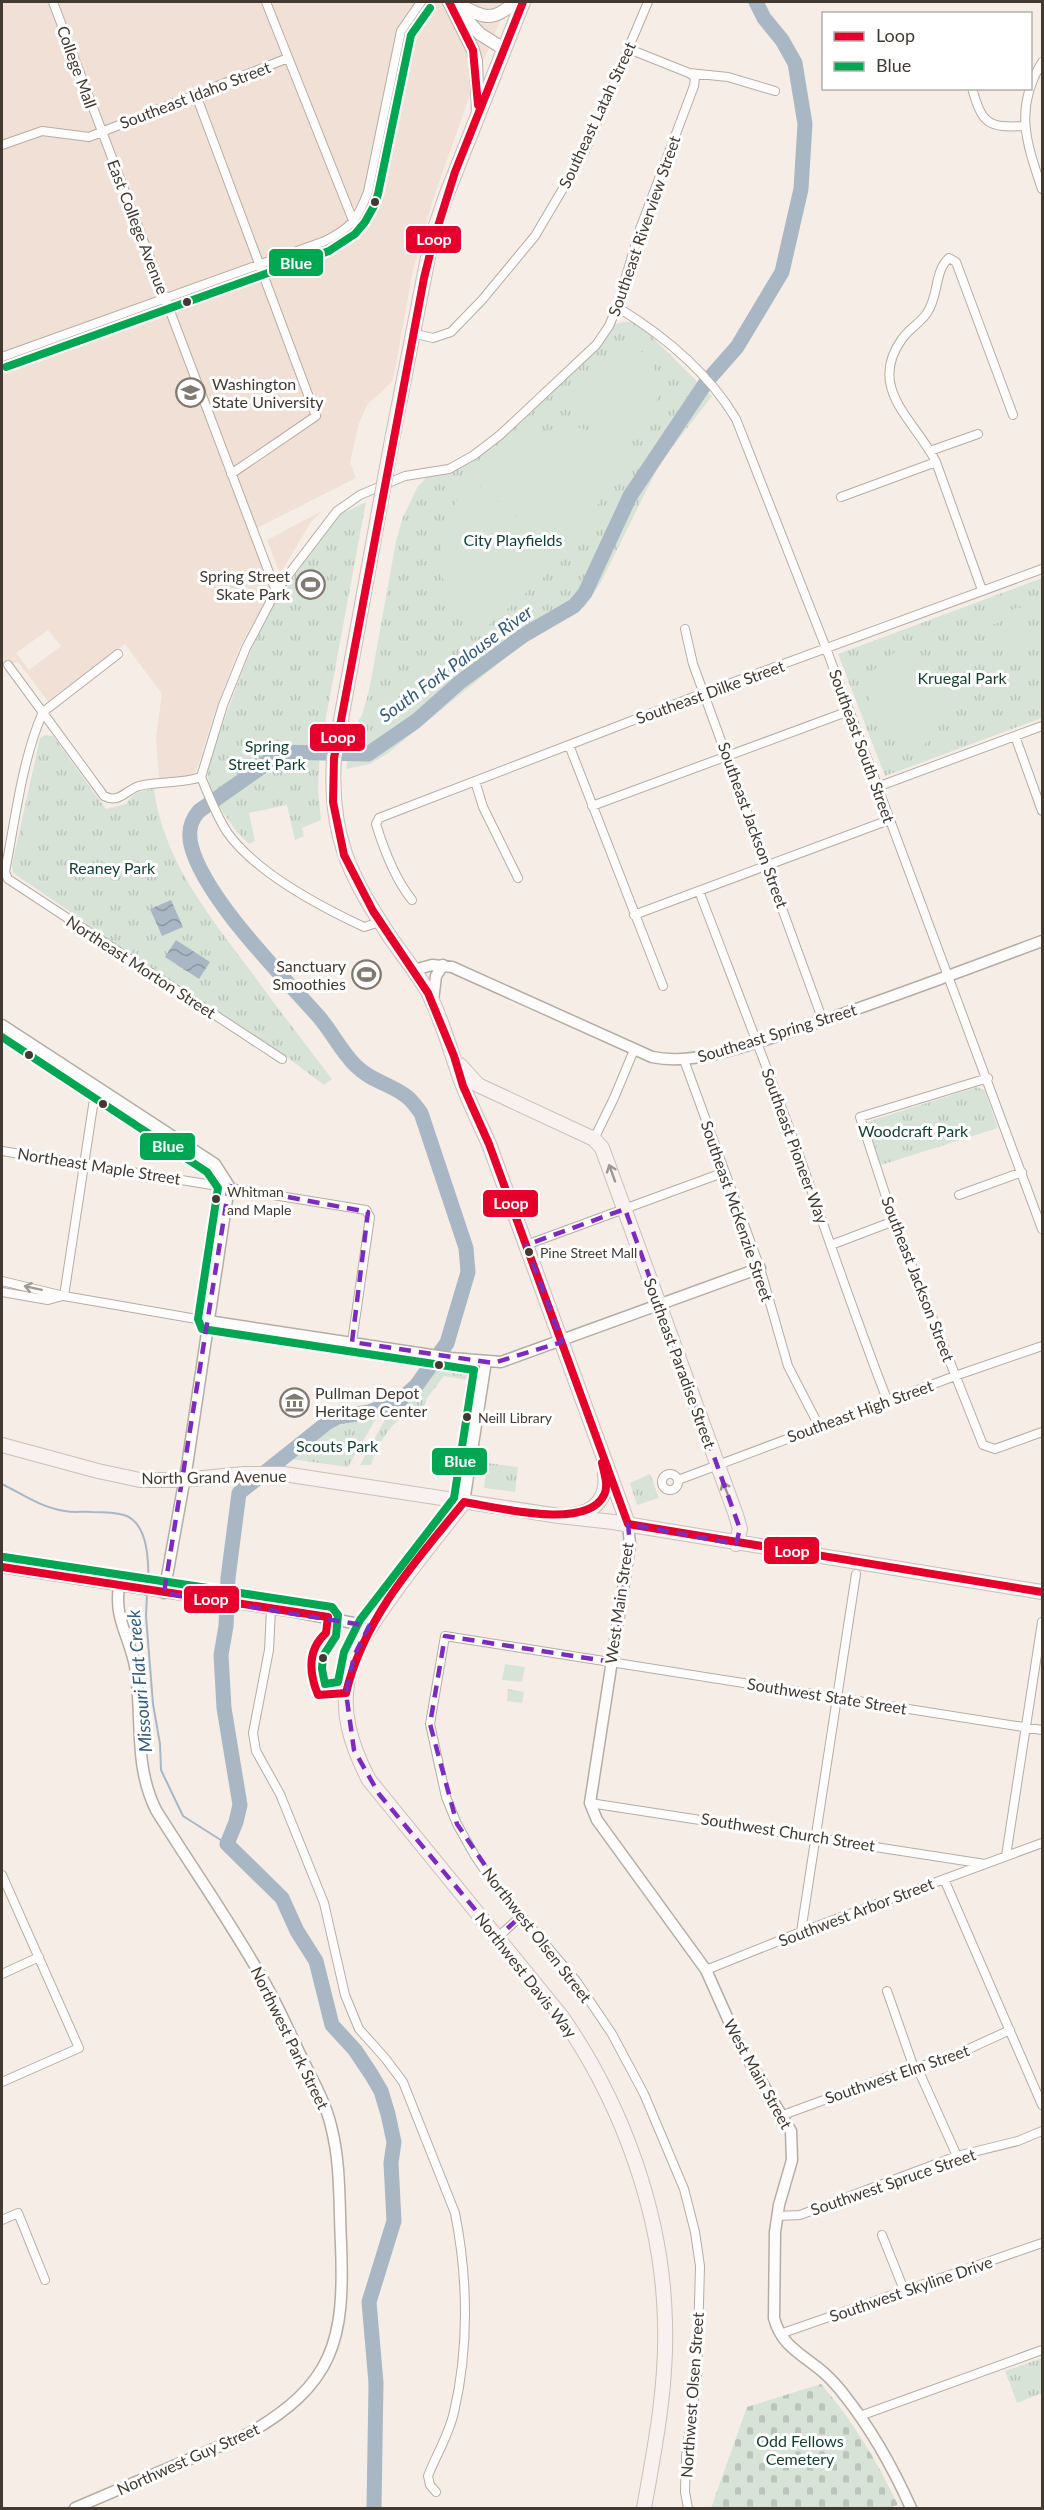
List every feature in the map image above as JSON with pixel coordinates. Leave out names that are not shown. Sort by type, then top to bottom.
[{"type":"main road","points":[[451,2],[489,18],[497,16],[515,2]]},
{"type":"main road","points":[[451,2],[480,34],[504,49]]},
{"type":"main road","points":[[451,2],[476,61],[478,116]]},
{"type":"main road","points":[[523,2],[432,237],[392,440],[332,778],[336,821],[344,855],[358,886],[414,970],[433,1003],[463,1086],[489,1144],[628,1524]]},
{"type":"main road","points":[[454,1056],[472,1081],[594,1139]]},
{"type":"main road","points":[[479,1124],[479,1097],[482,1093],[489,1091]]},
{"type":"main road","name":"Southeast Paradise Street","points":[[594,1139],[604,1154],[625,1209],[736,1515],[740,1529],[736,1544]]},
{"type":"main road","name":"North Grand Avenue","points":[[2,1445],[140,1480],[284,1474],[559,1516]]},
{"type":"main road","points":[[559,1516],[586,1512],[604,1496],[606,1485],[598,1446]]},
{"type":"main road","name":"Northwest Davis Way","points":[[464,1502],[369,1626],[354,1656],[346,1693],[347,1720],[354,1750],[369,1780],[562,2017],[589,2059],[622,2127],[642,2182],[661,2272],[666,2322],[664,2380],[644,2508]]},
{"type":"main road","points":[[559,1516],[628,1524],[736,1544],[1042,1592]]},
{"type":"street","name":"College Mall","points":[[53,2],[102,132]]},
{"type":"street","points":[[266,2],[354,223]]},
{"type":"street","points":[[2,357],[325,241],[354,223],[368,192],[402,32],[421,2]]},
{"type":"street","name":"Southeast Latah Street","points":[[412,333],[433,338],[450,332],[482,300],[535,236],[584,153],[648,2]]},
{"type":"street","points":[[629,49],[689,73],[728,77],[775,91]]},
{"type":"street","name":"Southeast Idaho Street","points":[[2,146],[42,130],[89,137],[288,58]]},
{"type":"street","points":[[1032,88],[1042,62]]},
{"type":"street","name":"Southeast Riverview Street","points":[[201,777],[227,694],[246,648],[276,591],[337,511],[360,495],[405,476],[449,469],[474,454],[500,435],[596,345],[609,326],[617,307],[640,229],[694,86],[694,77],[689,73]]},
{"type":"street","points":[[1033,85],[1042,86]]},
{"type":"street","points":[[973,90],[978,111],[993,125],[1024,126]]},
{"type":"street","points":[[1031,90],[1024,113],[1024,126],[1029,151],[1042,189]]},
{"type":"street","points":[[196,95],[316,416],[231,474]]},
{"type":"street","name":"East College Avenue","points":[[102,132],[276,591]]},
{"type":"street","points":[[982,590],[936,462],[899,409],[892,394],[890,378],[890,363],[902,338],[927,314],[933,302],[943,263],[949,258],[956,262],[1013,415]]},
{"type":"street","name":"Southeast South Street","points":[[617,307],[649,327],[692,365],[716,391],[736,419],[826,648],[988,1078],[1042,1229]]},
{"type":"street","points":[[930,451],[978,434]]},
{"type":"street","points":[[841,497],[936,462]]},
{"type":"street","name":"Southeast Dilke Street","points":[[412,900],[399,881],[381,840],[376,824],[379,818],[704,693],[1042,569]]},
{"type":"street","name":"Southeast Jackson Street","points":[[685,629],[693,664],[824,1021]]},
{"type":"street","points":[[43,712],[118,654]]},
{"type":"street","points":[[8,664],[104,796],[110,799],[118,798],[138,787],[201,777],[215,810],[234,841],[288,886],[313,902],[364,927],[380,922]]},
{"type":"street","points":[[592,806],[849,711]]},
{"type":"street","name":"Northeast Morton Street","points":[[43,712],[37,726],[24,780],[5,872],[8,879],[282,1059]]},
{"type":"street","points":[[877,787],[1042,726]]},
{"type":"street","points":[[1015,736],[1042,811]]},
{"type":"street","points":[[569,745],[663,986]]},
{"type":"street","points":[[475,781],[483,807],[518,878]]},
{"type":"street","points":[[634,915],[889,820]]},
{"type":"street","name":"Southeast Pioneer Way","points":[[699,891],[831,1245],[853,1312],[888,1401]]},
{"type":"street","name":"Southeast Spring Street","points":[[414,970],[443,965],[452,967],[634,1050],[652,1057],[684,1060],[756,1042],[824,1021],[1042,941]]},
{"type":"street","points":[[433,1003],[435,976],[443,965]]},
{"type":"street","points":[[2,1025],[215,1164],[229,1186],[187,1466],[160,1592]]},
{"type":"street","points":[[594,1139],[634,1050]]},
{"type":"street","name":"Southeast McKenzie Street","points":[[684,1060],[760,1268],[788,1366],[819,1426]]},
{"type":"street","name":"Southeast Jackson Street","points":[[988,1078],[860,1117],[894,1221],[980,1440],[983,1445],[995,1449],[1042,1432]]},
{"type":"street","points":[[64,1296],[96,1086]]},
{"type":"street","name":"Northeast Maple Street","points":[[2,1151],[362,1208],[368,1212],[370,1217],[352,1342]]},
{"type":"street","points":[[526,1245],[725,1172]]},
{"type":"street","points":[[959,1195],[1022,1172]]},
{"type":"street","points":[[831,1245],[894,1221]]},
{"type":"street","points":[[2,1281],[64,1296],[208,1321],[486,1362],[510,1361],[760,1268]]},
{"type":"street","points":[[2,1292],[48,1300],[64,1296]]},
{"type":"street","name":"Southeast High Street","points":[[678,1480],[819,1426],[1042,1346]]},
{"type":"street","points":[[464,1502],[486,1362]]},
{"type":"street","name":"West Main Street","points":[[628,1524],[630,1544],[591,1803],[597,1820],[706,1970],[740,2046],[791,2131],[792,2160],[775,2232],[774,2318],[780,2334]]},
{"type":"street","points":[[2,1567],[369,1626]]},
{"type":"street","points":[[801,1932],[856,1574]]},
{"type":"street","name":"Northwest Park Street","points":[[119,1586],[118,1613],[134,1663],[140,1706],[139,1738],[142,1773],[149,1796],[272,1995],[327,2112],[336,2145],[342,2259],[335,2342],[326,2366],[317,2380],[296,2401],[267,2423]]},
{"type":"street","points":[[271,1609],[268,1650],[253,1733],[256,1751],[280,1794],[324,1903],[345,1995],[359,2029],[403,2082],[455,2213],[464,2284],[463,2340],[454,2411],[443,2445],[428,2476],[430,2485],[436,2492]]},
{"type":"street","points":[[1006,1856],[1042,1623]]},
{"type":"street","name":"Southwest State Street","points":[[445,1636],[1042,1730]]},
{"type":"street","name":"Northwest Olsen Street","points":[[445,1636],[430,1724],[446,1797],[457,1824],[475,1856],[520,1917],[577,1982],[612,2034],[648,2103],[684,2189],[695,2232],[700,2266],[697,2378],[686,2456],[685,2492],[688,2508]]},
{"type":"street","name":"Southwest Church Street","points":[[591,1803],[985,1864]]},
{"type":"street","name":"Southwest Arbor Street","points":[[706,1970],[801,1932],[1042,1844]]},
{"type":"street","points":[[2,1875],[79,2048],[2,2082]]},
{"type":"street","points":[[944,1879],[1042,2105]]},
{"type":"street","points":[[498,1937],[520,1917]]},
{"type":"street","points":[[2,1974],[39,1958]]},
{"type":"street","points":[[887,1991],[914,2068],[921,2076],[957,2156]]},
{"type":"street","name":"Southwest Elm Street","points":[[783,2115],[951,2057],[1010,2030]]},
{"type":"street","name":"Southwest Spruce Street","points":[[777,2216],[800,2215],[957,2156],[1017,2141],[1042,2131]]},
{"type":"street","points":[[2,2220],[18,2213],[45,2280]]},
{"type":"street","points":[[882,2235],[904,2290]]},
{"type":"street","name":"Southwest Skyline Drive","points":[[780,2334],[1042,2243]]},
{"type":"street","points":[[780,2334],[790,2347],[825,2373],[860,2416],[887,2458],[910,2508]]},
{"type":"street","points":[[860,2416],[1042,2350]]},
{"type":"street","name":"Northwest Guy Street","points":[[75,2508],[246,2435],[267,2423]]},
{"type":"highlighted area","points":[[229,1186],[368,1212],[352,1342],[493,1363],[562,1342],[526,1245],[625,1209],[740,1529],[736,1544],[628,1524],[630,1544],[612,1662],[445,1636],[430,1724],[457,1824],[520,1917],[498,1937],[379,1794],[354,1750],[346,1693],[354,1656],[369,1626],[164,1593]]},
{"type":"shaded area","name":"Washington State University","points":[[2,2],[508,2],[473,86],[433,200],[413,270],[393,381],[367,405],[359,423],[350,462],[356,478],[249,532],[271,591],[240,646],[194,774],[159,779],[156,737],[162,694],[125,644],[48,701],[18,662],[2,665]],"holes":[[[48,630],[61,646],[29,670],[16,653]]]},
{"type":"shaded area","points":[[322,511],[311,522],[280,574],[267,540]]},
{"type":"green space","name":"City Playfields","points":[[632,322],[644,329],[712,396],[660,463],[601,582],[585,606],[516,649],[387,754],[370,764],[346,769],[353,729],[362,715],[369,691],[396,541],[403,517],[418,486],[431,473],[449,469],[500,435],[609,326]]},
{"type":"green space","points":[[630,343],[647,358],[655,373],[658,388],[653,407],[629,446],[588,416],[576,402],[574,394]]},
{"type":"green space","points":[[577,427],[615,438],[630,449],[575,544],[563,546],[477,473],[499,453],[522,439],[547,431]]},
{"type":"green space","points":[[472,480],[561,554],[561,562],[475,637],[460,618],[450,599],[443,579],[440,559],[442,539],[448,519],[458,499]]},
{"type":"green space","name":"Spring Street Park","points":[[366,502],[320,750],[318,789],[321,820],[302,828],[304,836],[295,840],[287,805],[249,813],[255,841],[249,844],[228,819],[210,786],[208,767],[214,748],[250,654],[266,617],[282,589],[340,512],[343,513]]},
{"type":"green space","name":"Spring Street Skate Park","points":[[308,566],[329,572],[314,608],[295,601],[294,597],[305,568]]},
{"type":"green space","name":"Kruegal Park","points":[[1042,578],[1042,718],[885,776],[838,654]]},
{"type":"green space","points":[[1019,607],[1022,614],[1005,620],[1003,613]]},
{"type":"green space","points":[[997,615],[1000,622],[983,628],[980,621]]},
{"type":"green space","points":[[1024,621],[1027,628],[1022,630],[1023,633],[1028,631],[1031,639],[992,652],[990,645],[994,643],[993,641],[988,642],[986,635],[1002,629],[1003,632],[1009,630],[1008,627]]},
{"type":"green space","points":[[900,649],[953,682],[956,697],[921,750],[893,740],[879,725],[870,705],[869,684],[874,670]]},
{"type":"green space","name":"Reaney Park","points":[[45,735],[53,736],[106,809],[126,804],[138,793],[154,789],[167,839],[190,885],[218,928],[332,1079],[324,1085],[280,1052],[104,938],[13,873],[12,865],[40,738]]},
{"type":"green space","points":[[26,821],[40,824],[36,844],[22,841]]},
{"type":"green space","name":"Woodcraft Park","points":[[977,1087],[985,1091],[998,1128],[881,1165],[867,1122]]},
{"type":"green space","points":[[434,1366],[469,1371],[467,1380],[444,1376],[427,1398],[423,1408],[415,1411],[412,1409],[387,1433],[371,1465],[360,1465],[390,1410],[410,1400]]},
{"type":"green space","name":"Scouts Park","points":[[377,1417],[348,1467],[290,1459],[331,1427]]},
{"type":"green space","points":[[487,1463],[518,1467],[515,1492],[484,1488]]},
{"type":"green space","points":[[650,1474],[659,1498],[637,1505],[630,1483]]},
{"type":"green space","points":[[505,1664],[525,1667],[522,1682],[502,1680]]},
{"type":"green space","points":[[508,1689],[524,1692],[522,1703],[507,1701]]},
{"type":"green space","points":[[1042,2358],[1042,2393],[1017,2403],[1005,2371]]},
{"type":"green space","name":"Odd Fellows Cemetery","points":[[821,2384],[844,2412],[864,2442],[898,2505],[888,2508],[711,2508],[747,2407]]},
{"type":"water","points":[[171,900],[183,927],[162,936],[150,909]]},
{"type":"water","points":[[176,940],[210,962],[199,979],[165,957]]},
{"type":"waterway","name":"South Fork Palouse River","points":[[374,2508],[376,2383],[369,2302],[394,2221],[391,2163],[394,2142],[381,2091],[355,2050],[332,2025],[316,1961],[297,1931],[282,1898],[227,1844],[240,1805],[224,1708],[221,1655],[239,1493],[328,1422],[338,1417],[369,1412],[400,1400],[416,1386],[447,1343],[468,1272],[466,1248],[421,1113],[406,1096],[361,1071],[355,1065],[319,1017],[227,912],[199,866],[191,845],[190,831],[192,822],[199,811],[260,768],[277,752],[368,754],[416,721],[460,682],[524,635],[574,606],[585,593],[630,496],[707,381],[737,347],[782,272],[801,189],[805,124],[795,63],[782,40],[764,18],[756,2]]},
{"type":"waterway","name":"Missouri Flat Creek","points":[[2,1484],[48,1507],[72,1512],[116,1513],[132,1519],[143,1535],[146,1545],[148,1585]]},
{"type":"waterway","name":"Missouri Flat Creek","points":[[147,1593],[146,1616],[161,1770],[183,1816],[227,1844]]},
{"type":"transit line","name":"Loop","points":[[449,2],[473,50],[478,105]]},
{"type":"transit line","name":"Loop","points":[[523,2],[455,172],[424,278],[334,758],[333,802],[344,855],[373,911],[428,993],[454,1056],[463,1086],[489,1144],[628,1524],[1042,1592]]},
{"type":"transit line","name":"Blue","points":[[6,367],[329,251],[355,234],[365,222],[378,194],[411,35],[430,8]]},
{"type":"transit line","name":"Blue","points":[[2,1037],[207,1172],[218,1188],[198,1319],[202,1329],[474,1370],[454,1498],[360,1620],[344,1652],[338,1682],[325,1684],[322,1669],[323,1656],[336,1636],[338,1615],[332,1607],[4,1557]]},
{"type":"transit line","name":"Loop","points":[[2,1567],[328,1617],[326,1633],[315,1647],[313,1654],[313,1678],[318,1695],[346,1693],[354,1665],[379,1615],[410,1568],[464,1502],[540,1514],[579,1512],[594,1506],[604,1495],[606,1484],[602,1463]]},
{"type":"place","name":"Washington State University","points":[[191,393]]},
{"type":"place","name":"Spring Street Skate Park","points":[[311,585]]},
{"type":"place","name":"Sanctuary Smoothies","points":[[367,975]]},
{"type":"place","name":"Whitman and Maple","points":[[216,1199]]},
{"type":"place","name":"Pine Street Mall","points":[[529,1252]]},
{"type":"place","name":"Pullman Depot Heritage Center","points":[[294,1402]]},
{"type":"place","name":"Neill Library","points":[[467,1417]]}]
